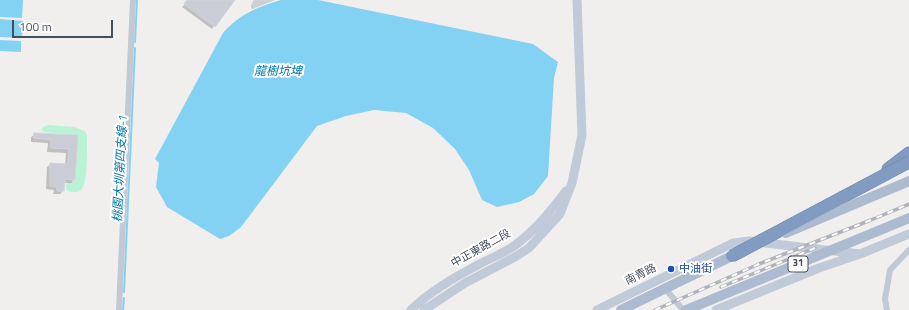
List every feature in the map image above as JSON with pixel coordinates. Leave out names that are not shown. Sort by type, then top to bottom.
[{"type":"highway","points":[[864,186],[909,153]]},
{"type":"highway","points":[[732,256],[909,162]]},
{"type":"main road","name":"中正東路二段","points":[[424,310],[465,283],[529,248],[560,214],[572,183],[582,135],[577,0]]},
{"type":"main road","name":"南青路","points":[[621,310],[732,256],[909,181]]},
{"type":"main road","name":"中正東路二段","points":[[411,310],[420,301],[449,282],[513,247],[535,230],[572,183]]},
{"type":"main road","name":"31","points":[[684,310],[909,218]]},
{"type":"main road","name":"南青路","points":[[716,310],[819,268],[860,254],[909,234]]},
{"type":"main road","name":"南青路","points":[[597,310],[733,243],[749,241],[860,254]]},
{"type":"main road","points":[[839,261],[843,257],[841,252]]},
{"type":"street","points":[[119,310],[133,0]]},
{"type":"street","points":[[887,310],[885,299],[890,270],[909,250]]},
{"type":"street","points":[[658,280],[684,310]]},
{"type":"green space","points":[[49,125],[74,127],[85,131],[87,135],[87,163],[85,179],[84,185],[79,192],[68,191],[66,188],[66,184],[75,180],[78,135],[44,132],[42,130],[43,127]]},
{"type":"water","points":[[0,0],[23,0],[22,18],[0,17]]},
{"type":"water","name":"龍樹坑埤","points":[[281,0],[318,0],[533,44],[558,62],[554,78],[548,176],[534,194],[519,202],[497,207],[482,200],[469,170],[455,149],[433,128],[406,113],[374,110],[346,116],[317,126],[241,227],[229,236],[220,239],[167,207],[156,187],[159,163],[155,159],[223,33],[229,26],[249,12],[264,5]]},
{"type":"water","points":[[0,19],[23,21],[22,38],[0,37]]},
{"type":"water","points":[[0,40],[21,41],[21,52],[0,51]]},
{"type":"building","points":[[187,0],[235,0],[215,27],[184,4]]},
{"type":"building","points":[[254,0],[274,0],[254,8],[252,3],[255,2]]},
{"type":"building","points":[[34,133],[78,135],[75,180],[65,179],[64,191],[57,191],[57,187],[50,186],[50,163],[68,164],[69,149],[51,148],[51,140],[34,138]]},
{"type":"waterway","name":"桃園大圳第四支線-1","points":[[135,42],[137,0]]},
{"type":"waterway","name":"桃園大圳第四支線-1","points":[[124,292],[135,48]]},
{"type":"waterway","name":"桃園大圳第四支線-1","points":[[123,310],[124,298]]},
{"type":"railway","points":[[655,310],[759,264],[909,204]]},
{"type":"railway","points":[[721,287],[815,248]]},
{"type":"place","name":"中油街","points":[[671,269]]}]
